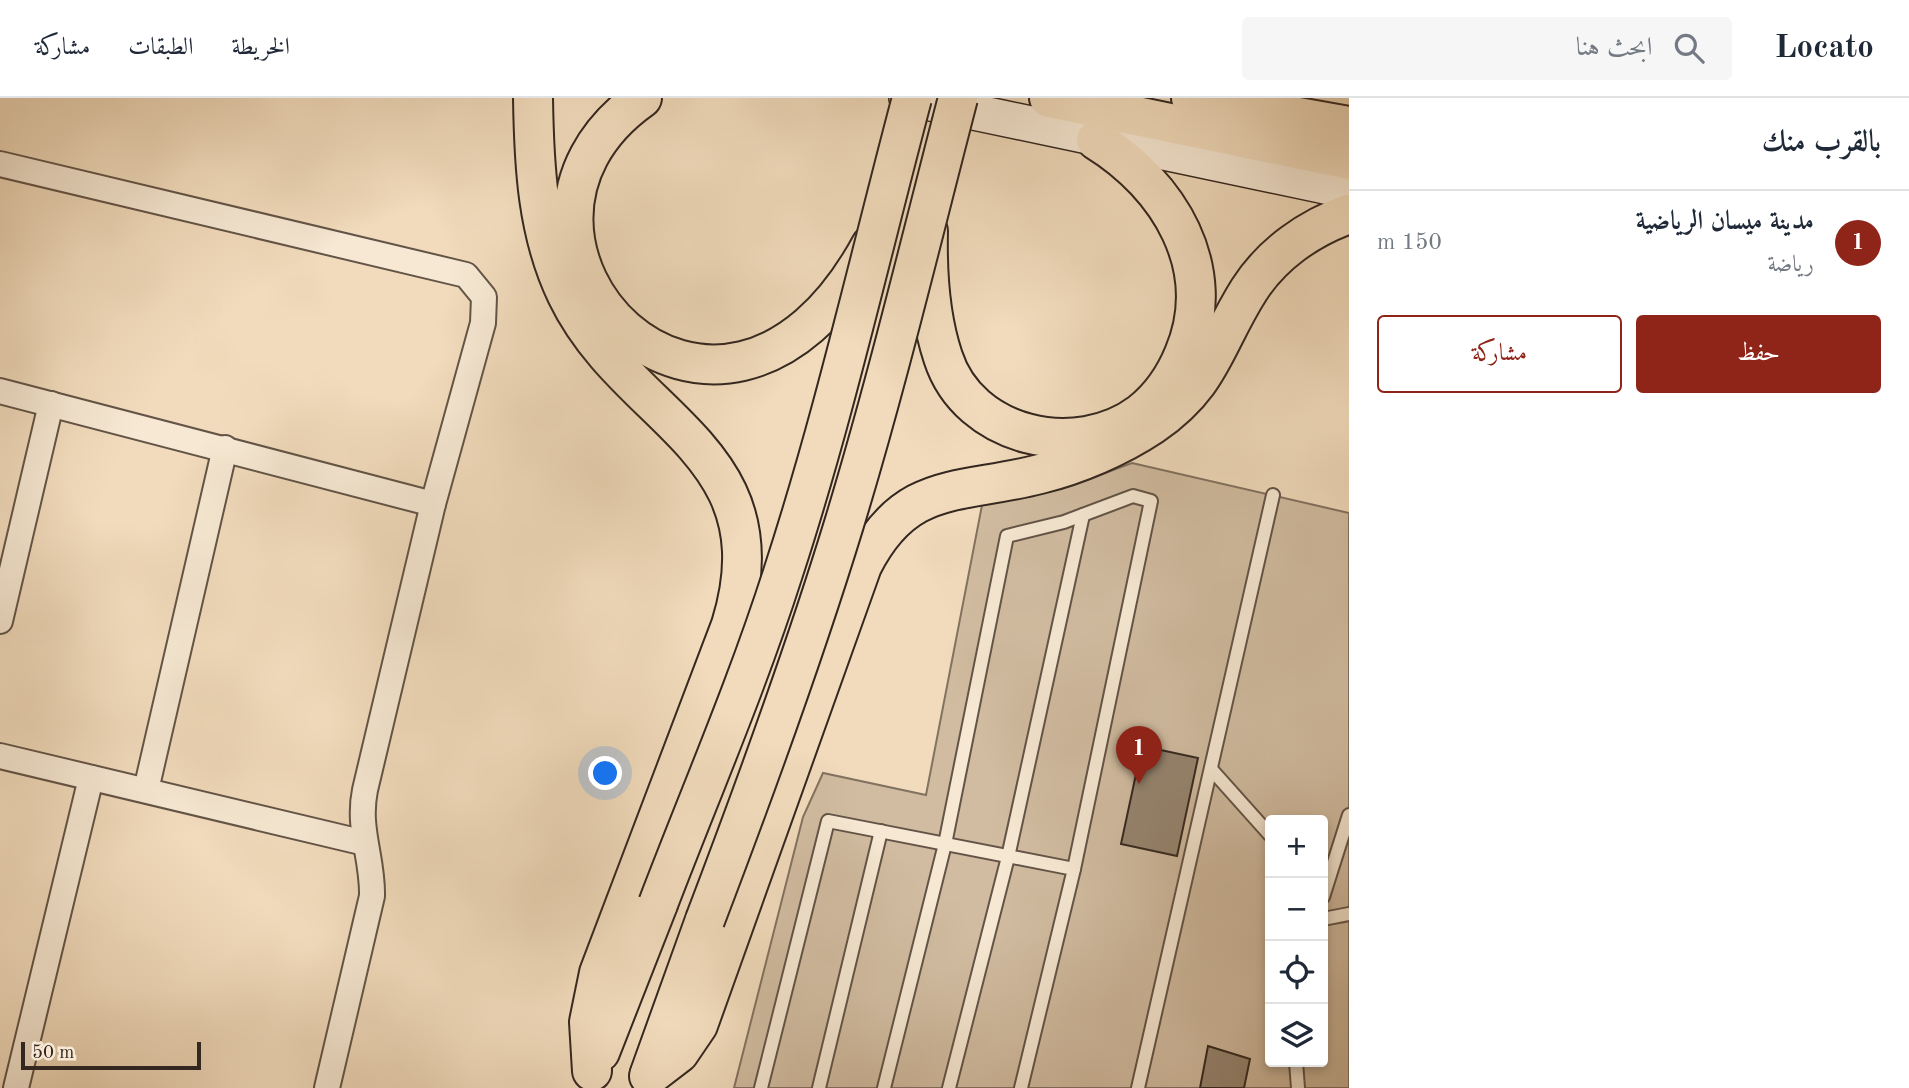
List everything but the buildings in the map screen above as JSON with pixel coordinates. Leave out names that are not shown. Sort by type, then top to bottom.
[{"type":"main road","points":[[533,98],[537,196],[554,264],[567,296],[589,332],[701,449],[717,471],[729,495],[742,546],[739,599],[731,625],[599,973],[589,1022],[589,1080]]},
{"type":"main road","points":[[589,1080],[726,735],[783,574],[823,441],[909,98]]},
{"type":"main road","points":[[647,1082],[705,920],[765,765],[810,633],[878,408],[958,98]]},
{"type":"main road","points":[[1049,98],[1349,160]]},
{"type":"main road","points":[[1191,98],[1349,126]]},
{"type":"main road","points":[[629,110],[597,143],[584,168],[575,204],[576,239],[584,273],[601,305],[624,330],[652,348],[689,362],[709,364],[753,359],[775,351],[807,327],[834,300],[876,237]]},
{"type":"main road","points":[[928,211],[931,286],[943,358],[952,377],[979,409],[994,419],[1027,433],[1062,439],[1098,434],[1129,421],[1149,406],[1169,383],[1189,343],[1197,282],[1184,237],[1162,198],[1132,165],[1096,139]]},
{"type":"main road","points":[[647,1082],[679,1054],[698,1025],[862,566],[883,531],[897,517],[932,495],[1040,474],[1079,461],[1151,426],[1181,401],[1207,371],[1240,305],[1264,271],[1313,230],[1349,214]]},
{"type":"street","points":[[909,98],[1349,191]]},
{"type":"street","points":[[0,163],[455,273],[474,281],[484,297],[485,315],[433,504],[365,790],[362,812],[371,868],[372,896],[327,1088]]},
{"type":"street","points":[[0,391],[433,504]]},
{"type":"street","points":[[0,621],[6,565],[51,404]]},
{"type":"street","points":[[146,790],[225,448]]},
{"type":"street","points":[[0,756],[365,843]]},
{"type":"street","points":[[16,1088],[91,778]]},
{"type":"lane","points":[[1138,1088],[1273,495]]},
{"type":"lane","points":[[884,1088],[945,844],[1007,536],[1083,515],[1133,496],[1151,501],[1073,869],[1021,1088]]},
{"type":"lane","points":[[948,1088],[1008,857],[1083,515]]},
{"type":"lane","points":[[1211,769],[1265,829]]},
{"type":"lane","points":[[1328,879],[1349,815]]},
{"type":"lane","points":[[761,1088],[828,821],[1073,869]]},
{"type":"lane","points":[[819,1088],[881,831]]},
{"type":"lane","points":[[1328,918],[1349,914]]},
{"type":"lane","points":[[1296,1067],[1298,1088]]},
{"type":"shaded area","points":[[1132,463],[1349,513],[1349,1088],[734,1088],[803,817],[823,773],[926,795],[983,500],[1078,483]]},
{"type":"place","name":"مدينة ميسان الرياضية","points":[[1139,784]]}]
